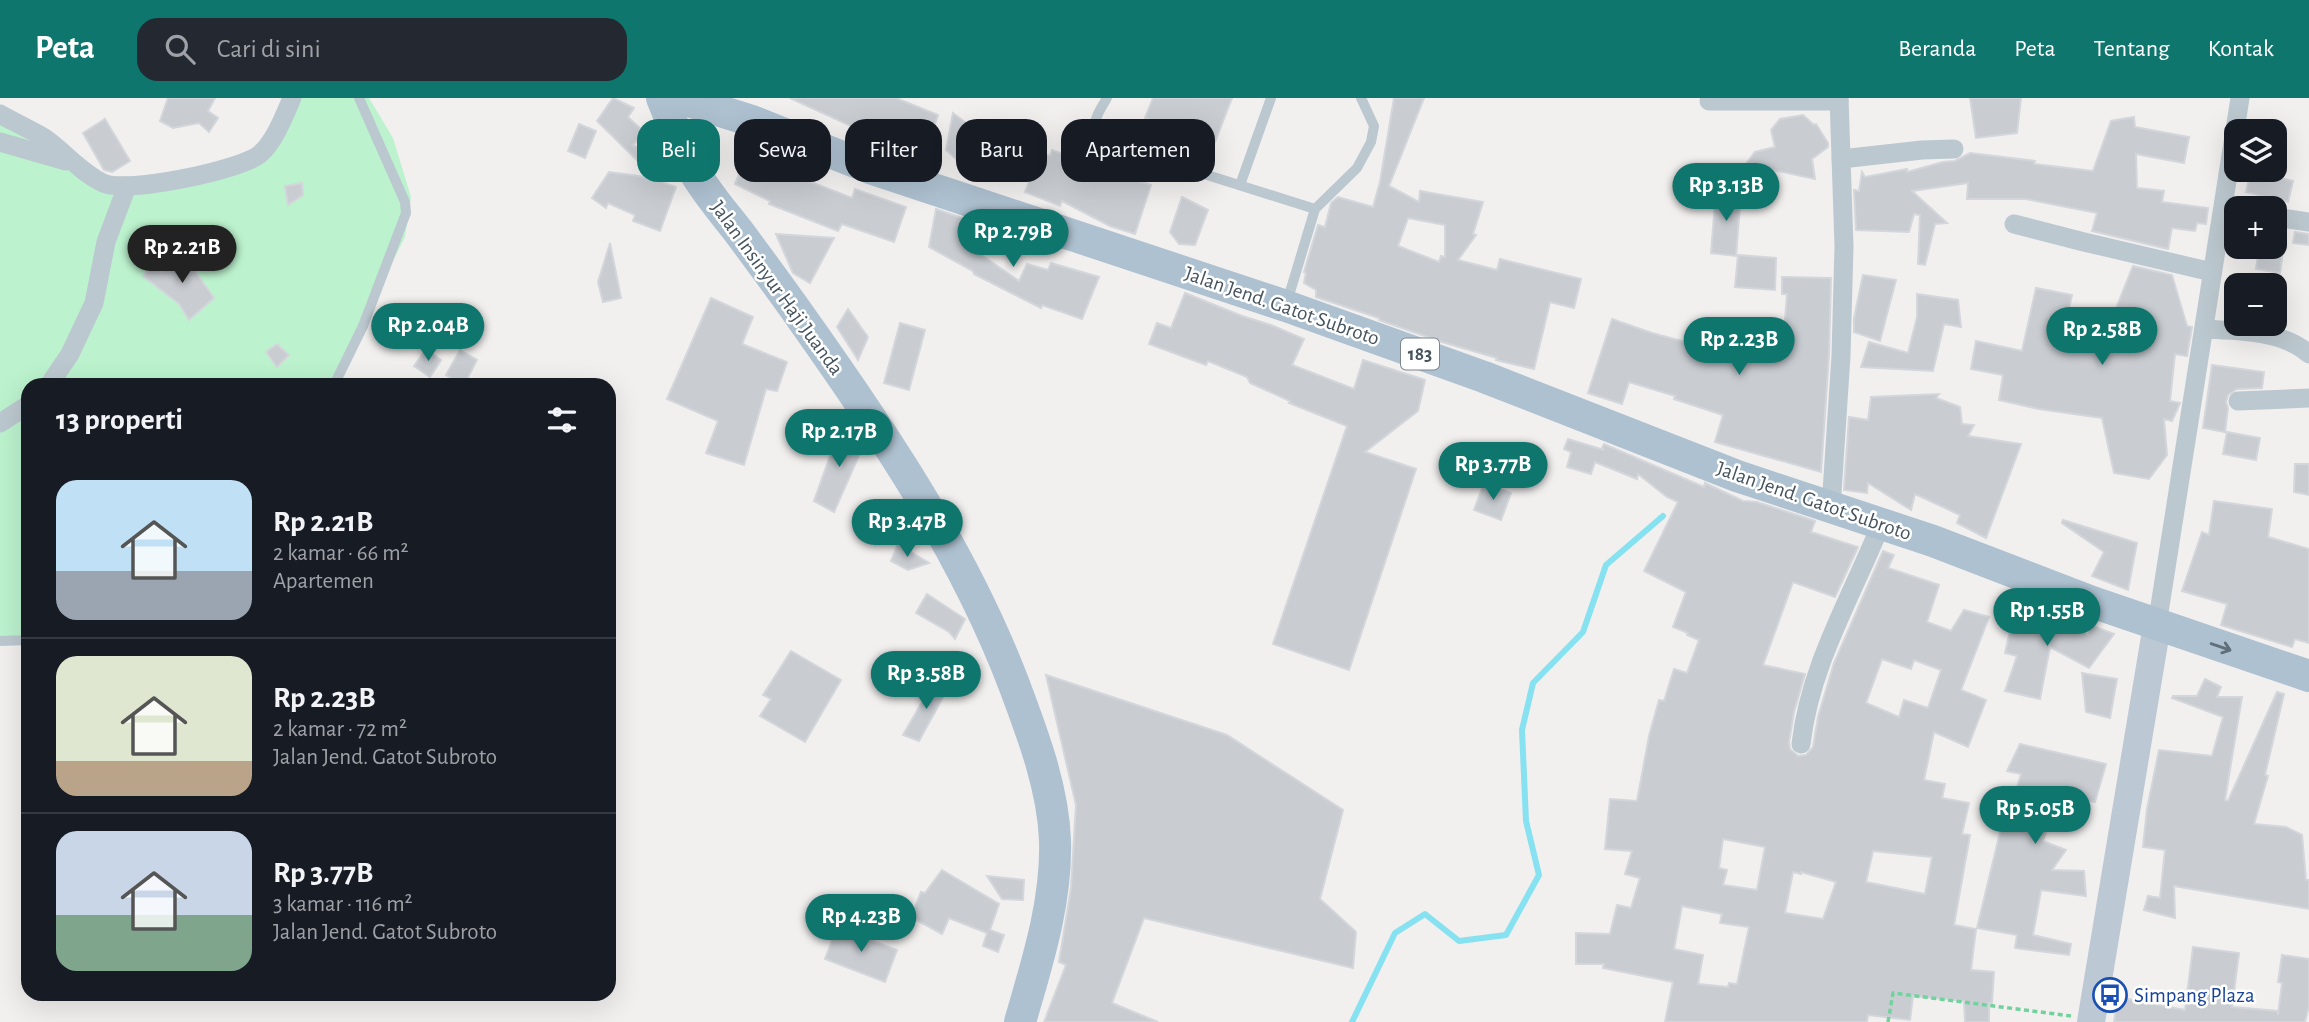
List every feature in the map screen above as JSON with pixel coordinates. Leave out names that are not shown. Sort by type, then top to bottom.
[{"type":"main road","name":"Jalan Insinyur Haji Juanda","points":[[662,98],[694,170],[715,203],[801,317],[913,483],[959,563],[1011,676],[1046,782],[1055,840],[1052,886],[1041,947],[1020,1022]]},
{"type":"main road","name":"Jalan Jend. Gatot Subroto","points":[[679,98],[752,121],[870,168],[1286,306],[1484,377],[1737,476],[1881,524],[2157,625],[2309,676]]},
{"type":"main road","points":[[2092,1021],[2157,625]]},
{"type":"street","points":[[0,114],[44,138],[103,183],[151,185],[179,180],[255,157],[269,145],[292,98]]},
{"type":"street","points":[[2231,196],[2240,98]]},
{"type":"street","points":[[1709,101],[1839,99],[1844,260],[1831,507]]},
{"type":"street","points":[[0,142],[74,163]]},
{"type":"street","points":[[1841,159],[1954,149]]},
{"type":"street","points":[[54,378],[70,354],[93,303],[106,242],[127,186]]},
{"type":"street","points":[[2287,219],[2309,222]]},
{"type":"street","points":[[2014,224],[2212,272]]},
{"type":"street","points":[[2157,625],[2212,272],[2224,230]]},
{"type":"street","points":[[2204,329],[2243,331],[2278,338],[2297,344],[2309,354]]},
{"type":"street","points":[[2238,401],[2309,398]]},
{"type":"street","points":[[0,424],[21,410]]},
{"type":"street","points":[[1801,744],[1806,711],[1827,645],[1881,524]]},
{"type":"lane","points":[[336,378],[363,326],[406,213],[405,202],[359,98]]},
{"type":"lane","points":[[1107,98],[1094,125],[1094,131],[1103,142],[1315,209]]},
{"type":"lane","points":[[1240,185],[1271,98]]},
{"type":"lane","points":[[1286,306],[1315,209],[1357,168],[1371,142],[1374,126],[1361,98]]},
{"type":"lane","points":[[0,641],[21,640]]},
{"type":"path","points":[[1888,1022],[1894,993],[2092,1021]]},
{"type":"green space","points":[[297,98],[369,98],[393,138],[411,197],[405,237],[334,378],[21,378],[21,635],[0,638],[0,122],[71,167],[134,185],[271,152]]},
{"type":"building","points":[[168,98],[215,98],[208,111],[218,118],[209,132],[199,123],[173,128],[160,121]]},
{"type":"building","points":[[613,98],[634,108],[628,117],[637,125],[637,141],[633,145],[637,147],[637,160],[597,121]]},
{"type":"building","points":[[790,98],[896,98],[938,115],[937,119],[845,119],[845,123]]},
{"type":"building","points":[[1153,98],[1232,98],[1215,142],[1215,119],[1145,118]]},
{"type":"building","points":[[1394,98],[1424,98],[1389,186],[1419,202],[1420,191],[1483,202],[1473,234],[1476,235],[1458,260],[1497,270],[1500,259],[1581,279],[1574,308],[1550,302],[1534,369],[1496,360],[1497,358],[1442,342],[1316,297],[1316,290],[1304,283],[1304,272],[1318,225],[1325,227],[1331,203],[1338,197],[1373,207],[1380,182]],"holes":[[[1408,218],[1445,225],[1445,257],[1441,256],[1439,262],[1398,246]]]},
{"type":"building","points":[[1970,98],[2021,98],[2017,133],[1976,138]]},
{"type":"building","points":[[953,113],[961,119],[956,119],[956,159],[946,150]]},
{"type":"building","points":[[1803,115],[1816,124],[1828,143],[1828,147],[1812,159],[1815,179],[1746,164],[1755,152],[1775,147],[1771,130],[1780,119]]},
{"type":"building","points":[[2134,117],[2135,127],[2189,137],[2184,163],[2136,154],[2137,188],[2164,191],[2162,202],[2208,208],[2206,224],[2197,223],[2195,231],[2172,228],[2168,249],[2092,231],[2097,213],[2026,199],[1967,199],[1968,183],[1912,191],[1947,223],[1935,224],[1925,265],[1918,264],[1920,215],[1914,214],[1909,232],[1856,230],[1854,190],[1859,191],[1862,172],[1865,177],[1907,169],[1907,172],[1955,161],[1970,153],[2093,171],[2111,121]]},
{"type":"building","points":[[105,119],[130,161],[112,172],[104,170],[83,133]]},
{"type":"building","points":[[579,124],[596,131],[585,158],[568,151]]},
{"type":"building","points":[[1052,150],[1061,153],[1061,182],[1142,182],[1151,185],[1135,234],[1110,226],[1062,201],[1060,206],[1025,192],[1029,182],[1047,182],[1047,155],[1050,156]]},
{"type":"building","points":[[609,172],[637,176],[637,182],[664,182],[676,187],[660,231],[633,221],[635,215],[608,203],[606,208],[592,198]]},
{"type":"building","points":[[2293,181],[2288,202],[2287,196],[2263,196],[2246,192],[2248,182]]},
{"type":"building","points":[[811,182],[852,198],[855,189],[906,207],[894,242],[842,224],[838,231],[769,204],[770,201],[735,184]]},
{"type":"building","points":[[302,183],[303,195],[288,205],[285,186]]},
{"type":"building","points":[[1716,190],[1741,192],[1736,256],[1711,253]]},
{"type":"building","points":[[1182,197],[1208,210],[1195,245],[1179,244],[1170,232]]},
{"type":"building","points":[[936,209],[988,227],[974,250],[1019,281],[1027,264],[1048,270],[1051,263],[1099,277],[1082,319],[1042,305],[1041,308],[974,274],[929,247]]},
{"type":"building","points":[[2295,232],[2309,234],[2309,245],[2293,243]]},
{"type":"building","points":[[776,234],[834,238],[810,283],[793,273]]},
{"type":"building","points":[[610,243],[621,298],[603,302],[598,282]]},
{"type":"building","points":[[187,252],[197,266],[193,268],[214,298],[189,320],[179,304],[143,276],[154,263],[162,272]]},
{"type":"building","points":[[1738,255],[1776,258],[1775,290],[1735,287]]},
{"type":"building","points":[[2257,259],[2282,259],[2280,273],[2256,269]]},
{"type":"building","points":[[2133,266],[2172,275],[2187,326],[2192,327],[2187,356],[2175,354],[2170,401],[2180,403],[2172,421],[2164,419],[2167,455],[2149,479],[2114,473],[2102,418],[1999,400],[2003,375],[1971,369],[1976,341],[2022,351],[2036,288],[2072,295],[2067,317],[2109,326]]},
{"type":"building","points":[[1863,275],[1896,280],[1880,341],[1854,332],[1854,318]]},
{"type":"building","points":[[1782,277],[1831,278],[1821,472],[1715,442],[1723,415],[1674,399],[1675,396],[1629,382],[1622,404],[1588,393],[1612,319],[1708,348],[1710,338],[1783,344],[1787,294],[1782,294]]},
{"type":"building","points":[[1185,293],[1304,339],[1292,365],[1354,389],[1363,360],[1425,380],[1418,411],[1365,452],[1416,469],[1349,670],[1273,644],[1347,426],[1289,403],[1290,401],[1250,383],[1247,377],[1208,361],[1206,365],[1149,344],[1157,323],[1171,328]]},
{"type":"building","points":[[1917,294],[1958,300],[1961,327],[1944,324],[1933,371],[1861,367],[1869,342],[1908,353],[1917,317]]},
{"type":"building","points":[[711,298],[753,317],[742,344],[787,362],[777,391],[766,389],[744,465],[706,453],[718,421],[667,399]]},
{"type":"building","points":[[848,309],[868,337],[858,360],[837,327]]},
{"type":"building","points":[[900,323],[925,330],[909,390],[884,383]]},
{"type":"building","points":[[277,344],[289,355],[277,367],[266,352]]},
{"type":"building","points":[[426,349],[441,360],[430,377],[414,366]]},
{"type":"building","points":[[460,350],[477,360],[468,378],[451,378],[446,375]]},
{"type":"building","points":[[2212,365],[2264,372],[2262,388],[2237,389],[2228,395],[2225,432],[2203,428]]},
{"type":"building","points":[[1939,394],[1936,398],[1960,407],[1962,424],[1974,425],[1968,436],[2021,444],[1986,538],[1957,523],[1960,515],[1915,494],[1911,510],[1868,483],[1867,493],[1844,490],[1849,417],[1868,420],[1871,397]]},
{"type":"building","points":[[843,428],[860,436],[865,442],[834,512],[814,501]]},
{"type":"building","points":[[2227,432],[2260,438],[2256,460],[2223,454]]},
{"type":"building","points":[[1568,439],[1604,450],[1604,444],[1704,487],[1705,483],[1743,501],[1757,502],[1815,521],[1811,532],[1858,547],[1835,597],[1793,582],[1763,665],[1805,674],[1789,742],[1790,749],[1798,756],[1806,755],[1813,747],[1818,717],[1834,663],[1883,551],[1894,555],[1888,568],[1939,585],[1927,622],[1951,631],[1964,610],[1989,617],[1961,690],[1986,700],[1968,747],[1934,732],[1924,780],[1945,784],[1942,798],[1969,803],[1962,834],[1970,835],[1954,925],[1976,929],[1971,970],[1994,972],[1989,1022],[1965,1022],[1964,1001],[1913,996],[1910,1020],[1868,1015],[1867,1022],[1665,1022],[1673,982],[1603,968],[1604,964],[1576,964],[1576,933],[1610,934],[1617,905],[1631,908],[1640,878],[1625,874],[1632,851],[1605,849],[1610,799],[1637,801],[1649,736],[1659,700],[1664,701],[1674,669],[1687,673],[1699,640],[1673,627],[1686,592],[1644,571],[1678,502],[1667,497],[1638,474],[1637,479],[1595,462],[1591,474],[1567,467],[1571,452],[1564,449]],"holes":[[[1882,659],[1911,669],[1914,660],[1941,670],[1928,708],[1904,700],[1899,717],[1866,703]],[[1723,839],[1765,847],[1757,890],[1723,885],[1727,870],[1719,868]],[[1873,851],[1932,857],[1925,894],[1866,882]],[[1793,872],[1836,882],[1823,919],[1785,913]],[[1682,906],[1722,914],[1720,923],[1749,927],[1737,984],[1729,983],[1728,987],[1698,984],[1703,955],[1674,949]]]},
{"type":"building","points":[[2295,464],[2309,464],[2309,495],[2294,492]]},
{"type":"building","points":[[1484,483],[1511,493],[1501,520],[1474,510]]},
{"type":"building","points":[[2214,501],[2272,509],[2268,537],[2309,549],[2309,643],[2295,639],[2292,647],[2221,625],[2227,604],[2182,591],[2202,532],[2209,535]]},
{"type":"building","points":[[2063,520],[2137,543],[2128,590],[2092,576],[2104,552],[2062,523]]},
{"type":"building","points":[[898,544],[929,563],[908,570],[891,561]]},
{"type":"building","points":[[927,594],[965,619],[955,639],[949,632],[916,613]]},
{"type":"building","points":[[2016,604],[2033,613],[2057,616],[2088,635],[2091,625],[2114,634],[2089,668],[2050,647],[2040,699],[2005,691],[2017,656],[2005,653]]},
{"type":"building","points":[[791,651],[841,680],[805,742],[760,716],[771,699],[763,695]]},
{"type":"building","points":[[2082,673],[2117,679],[2110,718],[2086,712]]},
{"type":"building","points":[[1046,675],[1227,735],[1343,810],[1320,899],[1356,932],[1353,968],[1144,918],[1112,1003],[1158,1022],[1044,1022],[1066,965],[1059,962],[1071,888],[1076,805]]},
{"type":"building","points":[[2205,679],[2221,687],[2217,697],[2242,697],[2225,800],[2228,801],[2277,692],[2284,694],[2265,775],[2268,776],[2254,824],[2286,827],[2302,835],[2306,880],[2309,880],[2309,909],[2174,886],[2175,918],[2144,910],[2148,896],[2160,898],[2165,850],[2143,847],[2147,809],[2159,750],[2212,756],[2223,717],[2172,698],[2197,696]]},
{"type":"building","points":[[935,680],[948,688],[919,741],[903,735]]},
{"type":"building","points":[[2020,744],[2106,764],[2095,802],[2058,793],[2043,841],[2066,850],[2052,870],[2084,871],[2086,896],[2041,890],[2033,935],[2071,944],[2069,955],[2015,948],[2017,935],[1977,928],[2002,824],[2006,826],[2021,774],[2007,771]]},
{"type":"building","points":[[942,870],[999,904],[990,930],[1004,935],[998,952],[983,946],[987,933],[949,918],[942,934],[911,917],[921,892],[925,893]]},
{"type":"building","points":[[987,876],[1024,880],[1023,900],[1002,899]]},
{"type":"building","points":[[837,927],[897,950],[885,982],[825,959]]},
{"type":"building","points":[[2193,947],[2239,953],[2232,1007],[2278,1011],[2278,1015],[2282,983],[2278,982],[2282,955],[2309,959],[2309,1006],[2305,1022],[2114,1022],[2118,997],[2185,1010]]},
{"type":"waterway","points":[[1352,1022],[1395,933],[1425,914],[1459,941],[1506,935],[1539,875],[1526,821],[1522,730],[1533,683],[1583,632],[1606,565],[1663,516]]},
{"type":"place","name":"Simpang Plaza","points":[[2110,995]]}]
